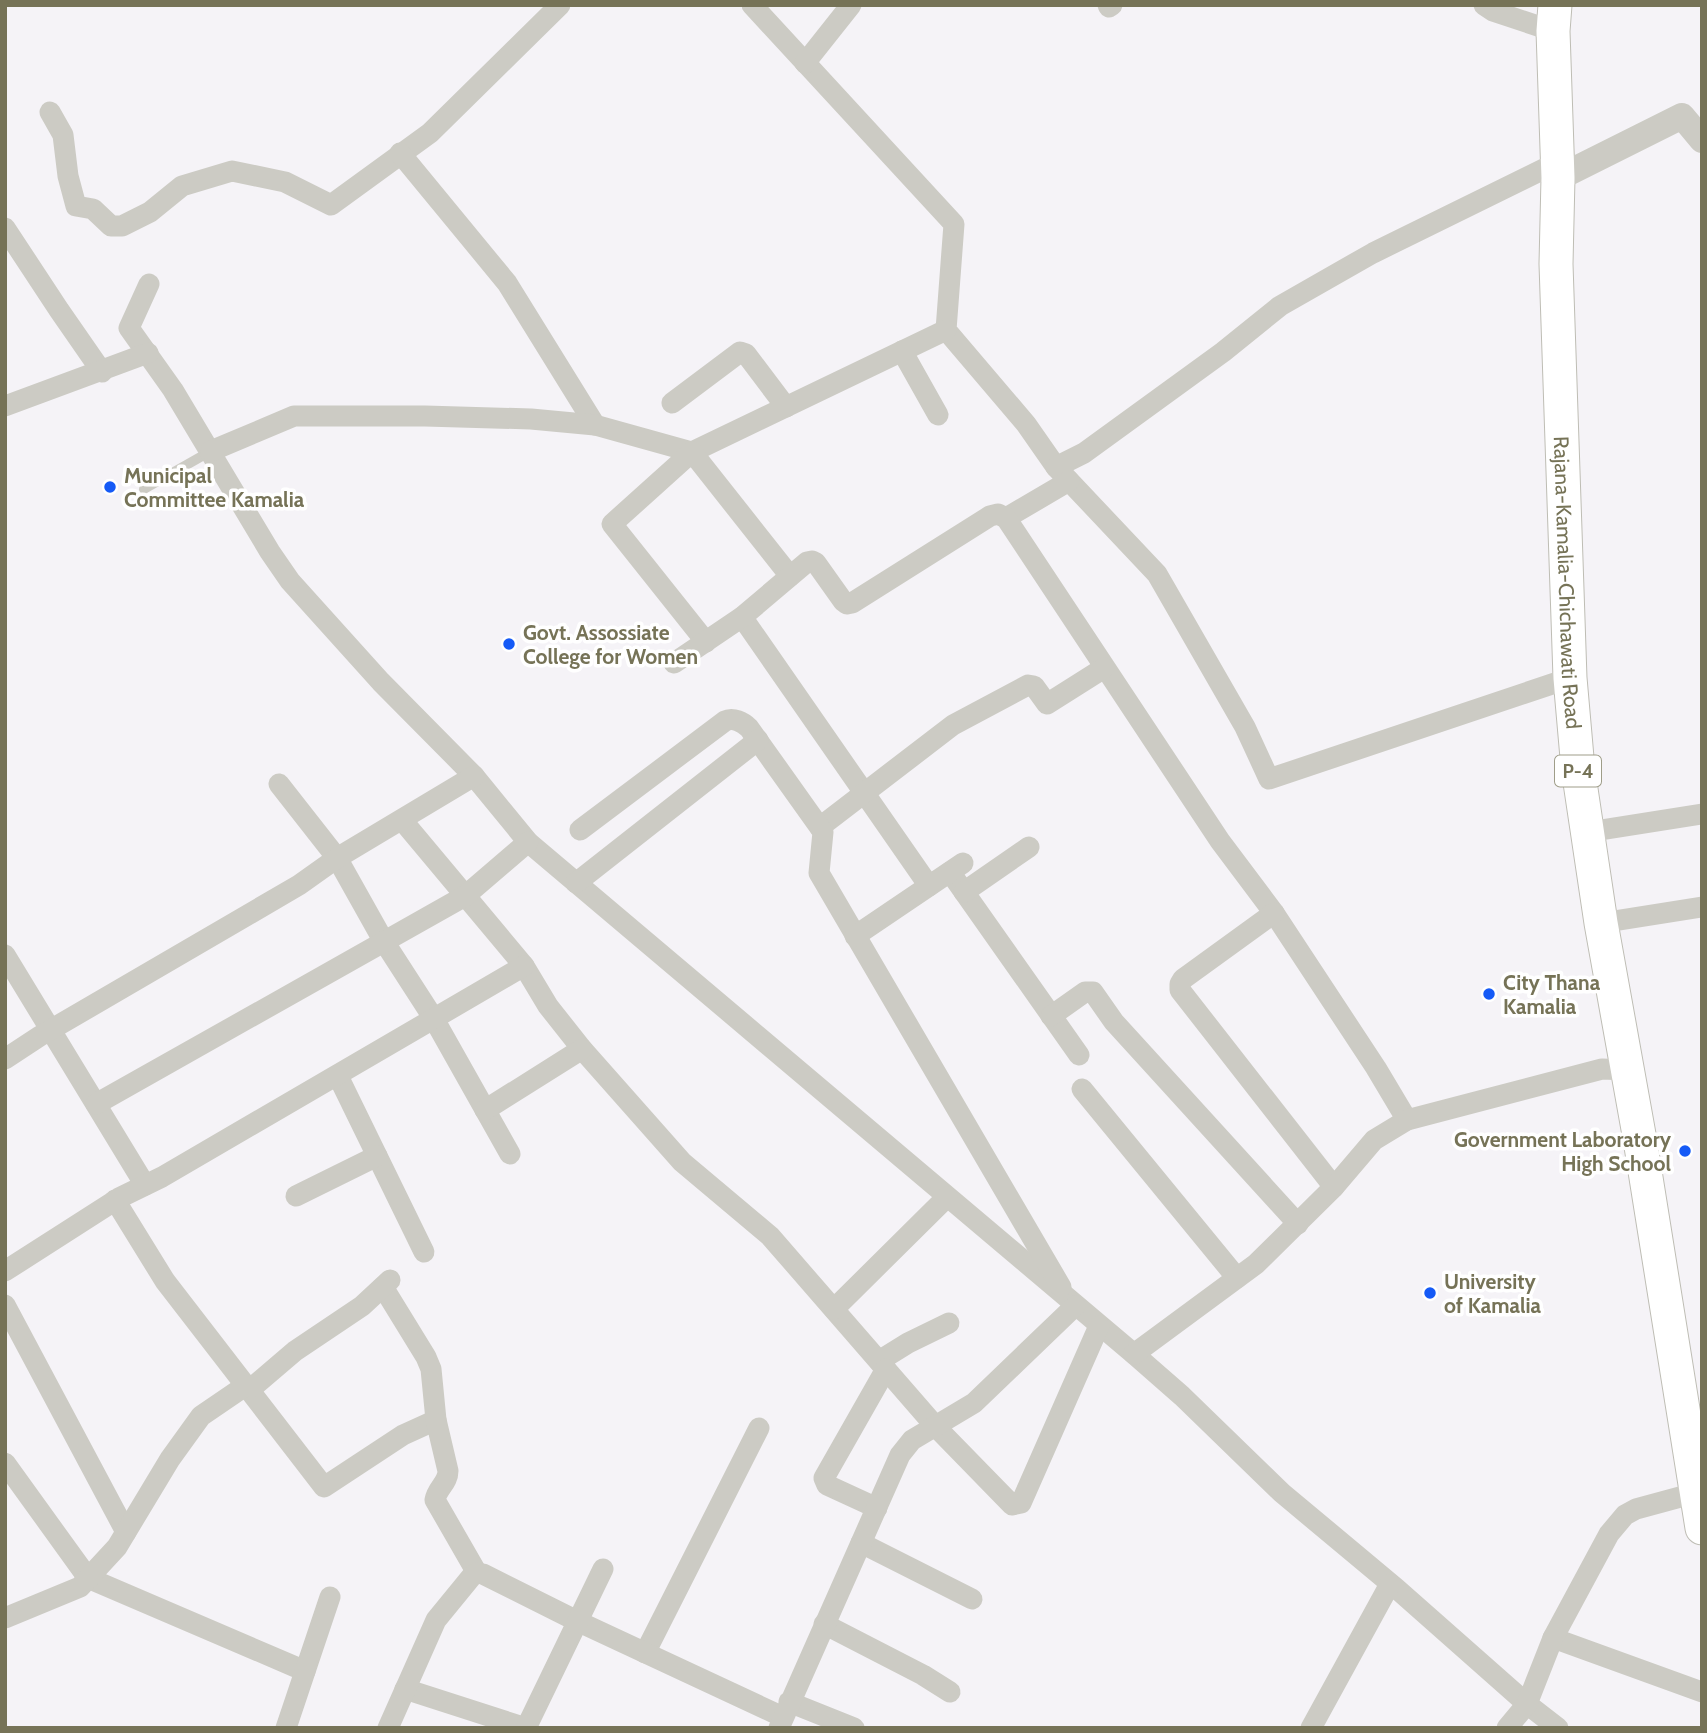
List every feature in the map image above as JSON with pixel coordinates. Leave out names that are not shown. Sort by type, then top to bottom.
[{"type":"main road","name":"Rajana-Kamalia-Chichawati Road","points":[[1554,18],[1558,170],[1556,264],[1570,678],[1578,769],[1601,923],[1702,1528]]},
{"type":"street","points":[[50,112],[63,135],[68,176],[76,206],[93,209],[111,226],[122,226],[150,212],[182,186],[232,171],[285,182],[331,205],[430,133],[560,5]]},
{"type":"street","points":[[752,5],[954,224],[946,330],[1026,424],[1063,474],[1157,574],[1245,727],[1269,779],[1570,678]]},
{"type":"street","points":[[805,63],[851,5]]},
{"type":"street","points":[[1489,7],[1554,18]]},
{"type":"street","points":[[1006,518],[1063,474],[1084,453],[1223,352],[1280,306],[1373,253],[1682,116],[1702,140]]},
{"type":"street","points":[[400,153],[507,283],[595,425]]},
{"type":"street","points":[[5,228],[102,372]]},
{"type":"street","points":[[149,284],[129,328],[211,451],[270,552],[290,581],[381,682],[474,776],[528,842],[1134,1354],[1182,1396],[1282,1493],[1558,1728]]},
{"type":"street","points":[[706,642],[612,524],[692,452],[946,330]]},
{"type":"street","points":[[902,351],[938,415]]},
{"type":"street","points":[[672,402],[740,352],[746,354],[786,407]]},
{"type":"street","points":[[5,407],[148,353]]},
{"type":"street","points":[[211,451],[294,416],[531,419],[595,425],[692,452],[790,576]]},
{"type":"street","points":[[674,663],[742,617],[812,561],[843,601],[852,603],[990,516],[998,514],[1006,518],[1220,841],[1273,914],[1407,1119]]},
{"type":"street","points":[[742,617],[929,886]]},
{"type":"street","points":[[820,827],[954,725],[1028,685],[1034,686],[1046,704],[1104,668]]},
{"type":"street","points":[[580,830],[724,721],[728,719],[743,723],[820,827],[824,835],[819,873],[1072,1303]]},
{"type":"street","points":[[576,884],[758,740]]},
{"type":"street","points":[[5,1059],[299,885],[337,858],[474,776]]},
{"type":"street","points":[[279,783],[337,858],[383,940],[434,1019],[510,1154]]},
{"type":"street","points":[[1588,832],[1702,814]]},
{"type":"street","points":[[402,820],[524,966],[548,1006],[582,1049],[682,1162],[770,1236],[936,1427],[1012,1505],[1020,1503],[1100,1326]]},
{"type":"street","points":[[96,1104],[465,896],[528,842]]},
{"type":"street","points":[[964,892],[1029,847]]},
{"type":"street","points":[[855,936],[957,868],[964,892],[1079,1055]]},
{"type":"street","points":[[1601,923],[1702,907]]},
{"type":"street","points":[[1273,914],[1183,979],[1180,990],[1334,1187]]},
{"type":"street","points":[[5,955],[145,1185]]},
{"type":"street","points":[[5,1271],[115,1200],[338,1076],[524,966]]},
{"type":"street","points":[[1051,1016],[1085,992],[1093,992],[1114,1022],[1298,1224]]},
{"type":"street","points":[[485,1110],[582,1049]]},
{"type":"street","points":[[1134,1354],[1256,1264],[1334,1187],[1374,1140],[1407,1119],[1602,1069],[1627,1070]]},
{"type":"street","points":[[338,1076],[424,1252]]},
{"type":"street","points":[[1082,1089],[1237,1278]]},
{"type":"street","points":[[296,1196],[377,1156]]},
{"type":"street","points":[[834,1309],[947,1197]]},
{"type":"street","points":[[115,1200],[165,1281],[324,1486],[403,1435],[436,1420]]},
{"type":"street","points":[[5,1618],[80,1587],[117,1547],[170,1459],[201,1416],[245,1386],[254,1385],[295,1351],[362,1306],[387,1283],[431,1369],[436,1420],[449,1471],[448,1479],[436,1493],[435,1500],[477,1573]]},
{"type":"street","points":[[784,1715],[900,1455],[912,1440],[936,1427],[986,1392],[1072,1303]]},
{"type":"street","points":[[5,1305],[126,1532]]},
{"type":"street","points":[[877,1508],[827,1485],[824,1478],[883,1365],[908,1343],[949,1323]]},
{"type":"street","points":[[645,1653],[759,1428]]},
{"type":"street","points":[[5,1463],[88,1578],[305,1671]]},
{"type":"street","points":[[1507,1728],[1527,1704],[1553,1638],[1609,1534],[1625,1516],[1636,1509],[1695,1493]]},
{"type":"street","points":[[862,1543],[972,1599]]},
{"type":"street","points":[[405,1689],[468,1719],[526,1728],[603,1569]]},
{"type":"street","points":[[388,1728],[436,1620],[477,1573],[784,1715],[854,1728]]},
{"type":"street","points":[[1311,1728],[1390,1584]]},
{"type":"street","points":[[286,1728],[330,1597]]},
{"type":"street","points":[[824,1624],[923,1675],[950,1692]]},
{"type":"street","points":[[1553,1638],[1702,1692]]},
{"type":"lane","points":[[144,489],[211,451]]},
{"type":"place","name":"Municipal Committee Kamalia","points":[[110,487]]},
{"type":"place","name":"Govt. Assossiate College for Women","points":[[509,644]]},
{"type":"place","name":"City Thana Kamalia","points":[[1489,994]]},
{"type":"place","name":"Government Laboratory High School","points":[[1685,1151]]},
{"type":"place","name":"University of Kamalia","points":[[1430,1293]]}]
